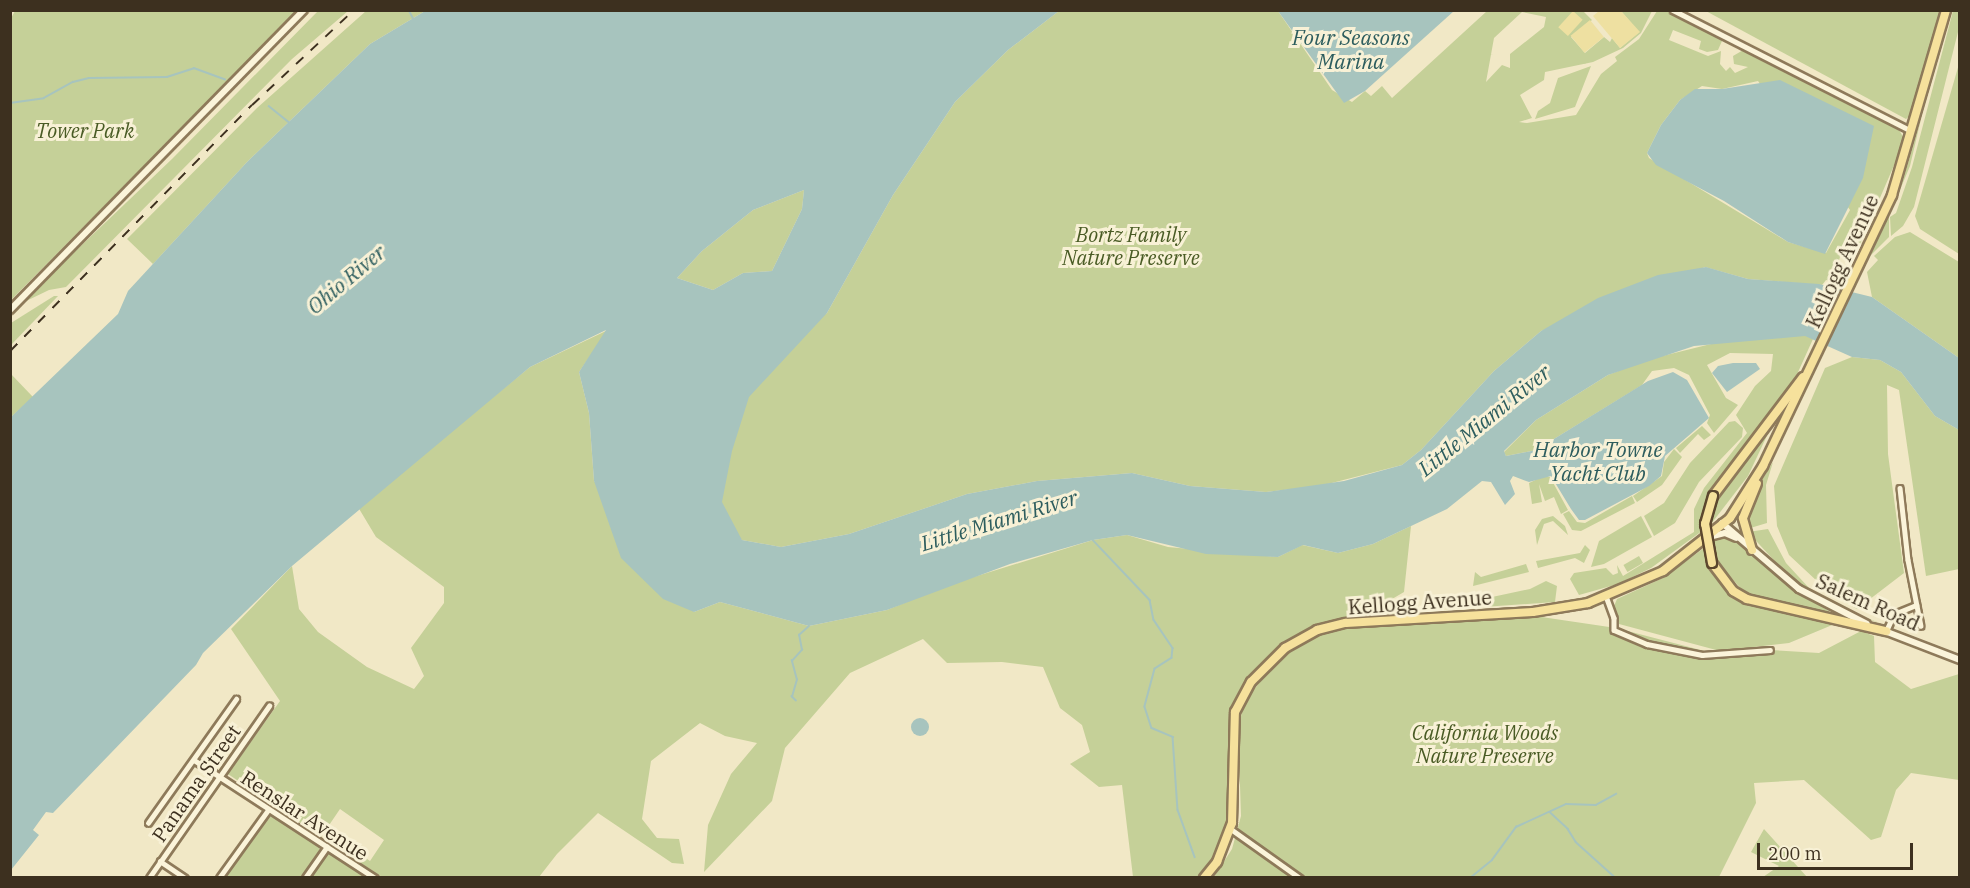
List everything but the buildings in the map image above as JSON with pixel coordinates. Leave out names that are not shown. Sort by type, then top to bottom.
[{"type":"main road","name":"Kellogg Avenue","points":[[1204,878],[1217,862],[1231,830],[1234,712],[1251,682],[1293,642],[1346,623],[1533,612],[1606,597],[1663,571],[1709,537],[1733,511],[1763,466],[1892,195],[1913,131],[1946,10]]},
{"type":"main road","points":[[1810,369],[1713,496],[1705,524],[1712,564],[1733,591],[1748,600],[1886,631]]},
{"type":"main road","points":[[1752,550],[1744,513],[1763,466]]},
{"type":"street","points":[[10,310],[304,10]]},
{"type":"street","points":[[1673,10],[1913,131]]},
{"type":"street","points":[[1900,488],[1921,626]]},
{"type":"street","name":"Salem Road","points":[[1722,523],[1786,580],[1825,605],[1959,660]]},
{"type":"street","points":[[1709,537],[1725,533],[1742,541]]},
{"type":"street","points":[[1606,597],[1614,618],[1614,630],[1647,644],[1711,656],[1770,650]]},
{"type":"street","points":[[1886,631],[1899,610],[1916,605]]},
{"type":"street","points":[[148,823],[236,699]]},
{"type":"street","name":"Panama Street","points":[[149,878],[269,706]]},
{"type":"street","name":"Renslar Avenue","points":[[194,760],[375,878]]},
{"type":"street","points":[[219,878],[268,810]]},
{"type":"street","points":[[1231,830],[1300,878]]},
{"type":"street","points":[[305,878],[327,847]]},
{"type":"street","points":[[160,861],[185,878]]},
{"type":"green space","points":[[1704,10],[1940,11],[1912,114],[1906,119]]},
{"type":"green space","name":"Tower Park","points":[[15,11],[296,12],[11,300],[10,20]]},
{"type":"green space","points":[[318,11],[348,11],[292,59],[66,287],[49,290],[20,304],[172,159]]},
{"type":"green space","points":[[366,11],[425,11],[370,44],[247,162],[153,264],[127,239],[257,108]]},
{"type":"green space","name":"Bortz Family Nature Preserve","points":[[1059,11],[1278,11],[1332,90],[1352,102],[1365,91],[1371,96],[1382,86],[1392,98],[1487,11],[1583,11],[1592,20],[1571,37],[1585,53],[1604,37],[1610,42],[1612,38],[1620,48],[1639,32],[1621,11],[1652,11],[1641,33],[1623,48],[1593,62],[1545,72],[1544,80],[1520,95],[1532,118],[1519,122],[1527,123],[1576,115],[1601,74],[1617,61],[1615,57],[1639,39],[1657,11],[1670,11],[1719,35],[1722,41],[1718,50],[1707,52],[1699,49],[1701,41],[1673,30],[1669,40],[1708,56],[1721,51],[1720,64],[1726,71],[1730,67],[1735,73],[1748,67],[1734,64],[1733,56],[1745,49],[1869,111],[1899,130],[1905,140],[1857,251],[1857,244],[1852,240],[1843,246],[1838,264],[1844,267],[1837,282],[1826,280],[1822,285],[1748,279],[1705,267],[1541,331],[1494,371],[1421,450],[1402,465],[1320,486],[1266,492],[1190,486],[1132,473],[1037,481],[967,494],[849,534],[781,547],[742,540],[703,517],[695,409],[827,313],[893,195],[955,102],[1008,50]],"holes":[[[1522,12],[1546,17],[1544,27],[1510,54],[1510,68],[1502,65],[1486,82],[1494,38]],[[1758,81],[1850,210],[1826,253],[1788,242],[1649,158],[1647,153],[1661,125],[1680,100],[1702,86],[1722,89]]]},
{"type":"green space","points":[[1953,11],[1959,11],[1959,28],[1914,207],[1903,226],[1891,236],[1890,217],[1896,213],[1912,167]]},
{"type":"green space","points":[[1959,64],[1960,254],[1920,229],[1915,216]]},
{"type":"green space","points":[[1591,66],[1575,107],[1535,119],[1538,111],[1550,103],[1558,78]]},
{"type":"green space","points":[[1921,119],[1910,166],[1900,189]]},
{"type":"green space","points":[[804,190],[802,209],[772,271],[743,273],[713,290],[677,278],[702,251],[753,210]]},
{"type":"green space","points":[[1899,192],[1889,216],[1889,237],[1870,256]]},
{"type":"green space","points":[[1910,232],[1959,262],[1959,358],[1872,297],[1867,272],[1878,260],[1874,256],[1895,237]]},
{"type":"green space","points":[[54,296],[58,296],[11,345],[11,323]]},
{"type":"green space","name":"California Woods Nature Preserve","points":[[608,330],[579,372],[589,413],[594,481],[694,612],[720,602],[809,626],[887,610],[948,585],[1093,540],[1127,535],[1168,547],[1278,557],[1302,545],[1338,553],[1373,544],[1411,526],[1404,592],[1387,602],[1383,613],[1463,611],[1528,615],[1616,628],[1716,654],[1770,650],[1819,653],[1861,631],[1874,636],[1875,662],[1911,689],[1959,674],[1959,780],[1911,773],[1896,790],[1881,837],[1871,840],[1804,780],[1754,783],[1756,803],[1719,877],[1214,877],[1232,849],[1241,816],[1238,725],[1246,700],[1263,678],[1264,667],[1238,702],[1230,833],[1204,877],[1133,877],[1122,785],[1099,787],[1070,764],[1090,752],[1082,725],[1060,708],[1043,667],[1002,662],[947,663],[923,639],[850,673],[785,748],[772,801],[704,872],[708,825],[731,774],[757,743],[725,736],[700,723],[651,761],[642,819],[657,838],[679,839],[684,864],[672,863],[598,813],[557,854],[539,877],[382,877],[332,844],[333,836],[370,861],[384,840],[340,809],[321,837],[228,774],[280,701],[231,629],[292,566],[299,609],[318,632],[367,667],[414,689],[424,676],[411,648],[444,603],[444,587],[376,537],[358,507],[530,367]]},
{"type":"green space","points":[[1805,335],[1813,339],[1794,381],[1709,491],[1702,531],[1651,568],[1618,584],[1579,595],[1570,579],[1574,573],[1606,568],[1613,575],[1618,573],[1617,565],[1623,576],[1694,532],[1694,509],[1704,488],[1747,433],[1736,415],[1755,386],[1771,371],[1773,354],[1730,353],[1707,365],[1726,398],[1738,405],[1714,433],[1707,423],[1710,415],[1689,375],[1674,368],[1652,371],[1642,385],[1536,450],[1506,456],[1504,452],[1536,420],[1608,375],[1646,360],[1715,343]]},
{"type":"green space","points":[[1852,357],[1880,360],[1901,372],[1935,416],[1959,430],[1959,569],[1926,576],[1899,390],[1887,385],[1888,454],[1904,573],[1857,609],[1832,595],[1789,555],[1777,526],[1774,486],[1825,368]]},
{"type":"green space","points":[[10,373],[33,397],[11,417],[10,417]]},
{"type":"green space","points":[[1735,421],[1743,428],[1742,437],[1699,482],[1675,523],[1654,536],[1644,516],[1664,503],[1690,463],[1729,422]]},
{"type":"green space","points":[[1772,425],[1748,476],[1711,524],[1710,512],[1720,487]]},
{"type":"green space","points":[[1702,426],[1711,435],[1704,440],[1698,434],[1680,453],[1676,448]]},
{"type":"green space","points":[[1674,449],[1682,457],[1662,485],[1637,502],[1633,496],[1662,476],[1664,462]]},
{"type":"green space","points":[[1773,462],[1766,485],[1767,523],[1747,529],[1749,501]]},
{"type":"green space","points":[[1544,476],[1550,477],[1568,510],[1561,514],[1554,497],[1545,501],[1539,484],[1542,502],[1532,504],[1529,483]]},
{"type":"green space","points":[[1632,496],[1635,503],[1581,531],[1572,530],[1563,514],[1569,511],[1577,522],[1585,523]]},
{"type":"green space","points":[[1553,516],[1565,526],[1568,535],[1553,521],[1544,524],[1537,545],[1535,530],[1542,519]]},
{"type":"green space","points":[[1641,516],[1652,537],[1604,564],[1591,567],[1599,541]]},
{"type":"green space","points":[[1768,529],[1786,563],[1809,588],[1835,605],[1789,577],[1748,532]]},
{"type":"green space","points":[[1722,536],[1735,538],[1788,585],[1838,617],[1758,598],[1742,590],[1714,558],[1710,542]]},
{"type":"green space","points":[[1585,545],[1590,550],[1584,563],[1575,558],[1538,568],[1536,561],[1580,553]]},
{"type":"green space","points":[[1704,548],[1708,560],[1748,603],[1837,623],[1789,643],[1720,651],[1619,624],[1614,606],[1617,599],[1663,578]]},
{"type":"green space","points":[[1639,556],[1643,563],[1627,572],[1623,565]]},
{"type":"green space","points":[[1526,564],[1529,572],[1473,586],[1475,572],[1481,577]]},
{"type":"green space","points":[[1546,581],[1557,586],[1555,602],[1483,607],[1478,600],[1530,589]]},
{"type":"green space","points":[[1835,605],[1882,624],[1851,613]]},
{"type":"green space","points":[[271,816],[320,845],[319,855],[303,877],[222,878]]},
{"type":"green space","points":[[1764,829],[1807,877],[1763,877],[1779,866],[1751,852]]},
{"type":"green space","points":[[327,853],[333,853],[371,878],[308,878]]},
{"type":"sand","points":[[1573,11],[1583,20],[1568,36],[1558,27]]},
{"type":"sand","points":[[1599,11],[1621,11],[1640,32],[1620,48],[1593,16]]},
{"type":"sand","points":[[1590,20],[1604,37],[1584,53],[1571,36]]},
{"type":"water","points":[[425,11],[1059,11],[1008,50],[955,102],[893,195],[827,313],[749,397],[732,451],[722,502],[742,540],[781,547],[849,534],[967,494],[1037,481],[1132,473],[1190,486],[1266,492],[1344,481],[1402,465],[1421,450],[1494,371],[1541,331],[1598,298],[1658,275],[1706,267],[1748,279],[1819,284],[1872,297],[1959,358],[1959,430],[1935,416],[1901,372],[1880,360],[1852,357],[1805,336],[1694,346],[1608,375],[1536,420],[1504,451],[1506,456],[1536,450],[1648,381],[1673,372],[1687,380],[1709,418],[1665,456],[1661,476],[1649,486],[1585,520],[1579,520],[1551,476],[1529,482],[1513,476],[1510,481],[1515,494],[1505,505],[1491,482],[1482,481],[1447,509],[1373,544],[1338,553],[1303,545],[1278,557],[1206,554],[1127,535],[1093,540],[1010,564],[887,610],[809,626],[720,602],[694,612],[663,599],[621,558],[594,481],[589,413],[579,372],[606,330],[530,367],[292,566],[203,653],[196,665],[53,813],[46,812],[33,830],[39,835],[11,870],[11,417],[118,314],[128,291],[247,162],[370,44]],"holes":[[[804,190],[802,209],[772,271],[743,273],[713,290],[677,278],[702,251],[753,210]]]},
{"type":"water","name":"Four Seasons Marina","points":[[1278,11],[1454,11],[1365,91],[1344,103]]},
{"type":"water","points":[[1780,80],[1874,126],[1863,178],[1825,254],[1788,242],[1724,201],[1656,165],[1647,153],[1661,125],[1680,100],[1695,89],[1722,89]]},
{"type":"water","points":[[1733,363],[1756,363],[1760,369],[1727,392],[1712,373],[1718,366]]},
{"type":"water","points":[[920,718],[926,721],[929,727],[926,733],[920,736],[914,733],[911,727],[914,721]]},
{"type":"waterway","points":[[409,10],[413,18]]},
{"type":"waterway","points":[[10,103],[44,98],[73,82],[89,78],[167,77],[194,68],[225,79]]},
{"type":"waterway","points":[[269,106],[289,122]]},
{"type":"waterway","points":[[1093,540],[1150,600],[1154,620],[1173,648],[1172,658],[1155,669],[1145,707],[1152,728],[1173,737],[1178,810],[1195,857]]},
{"type":"waterway","points":[[796,701],[792,697],[797,680],[792,661],[802,650],[799,635],[809,626]]},
{"type":"waterway","points":[[1470,878],[1492,860],[1516,827],[1566,804],[1596,805],[1616,794]]},
{"type":"waterway","points":[[1550,812],[1568,829],[1576,842],[1616,878]]},
{"type":"railway","points":[[10,351],[252,105],[354,10]]},
{"type":"water label","name":"Ohio River","points":[[346,279]]},
{"type":"water label","name":"Little Miami River","points":[[1484,420]]},
{"type":"water label","name":"Harbor Towne Yacht Club","points":[[1598,461]]},
{"type":"water label","name":"Little Miami River","points":[[999,520]]}]
